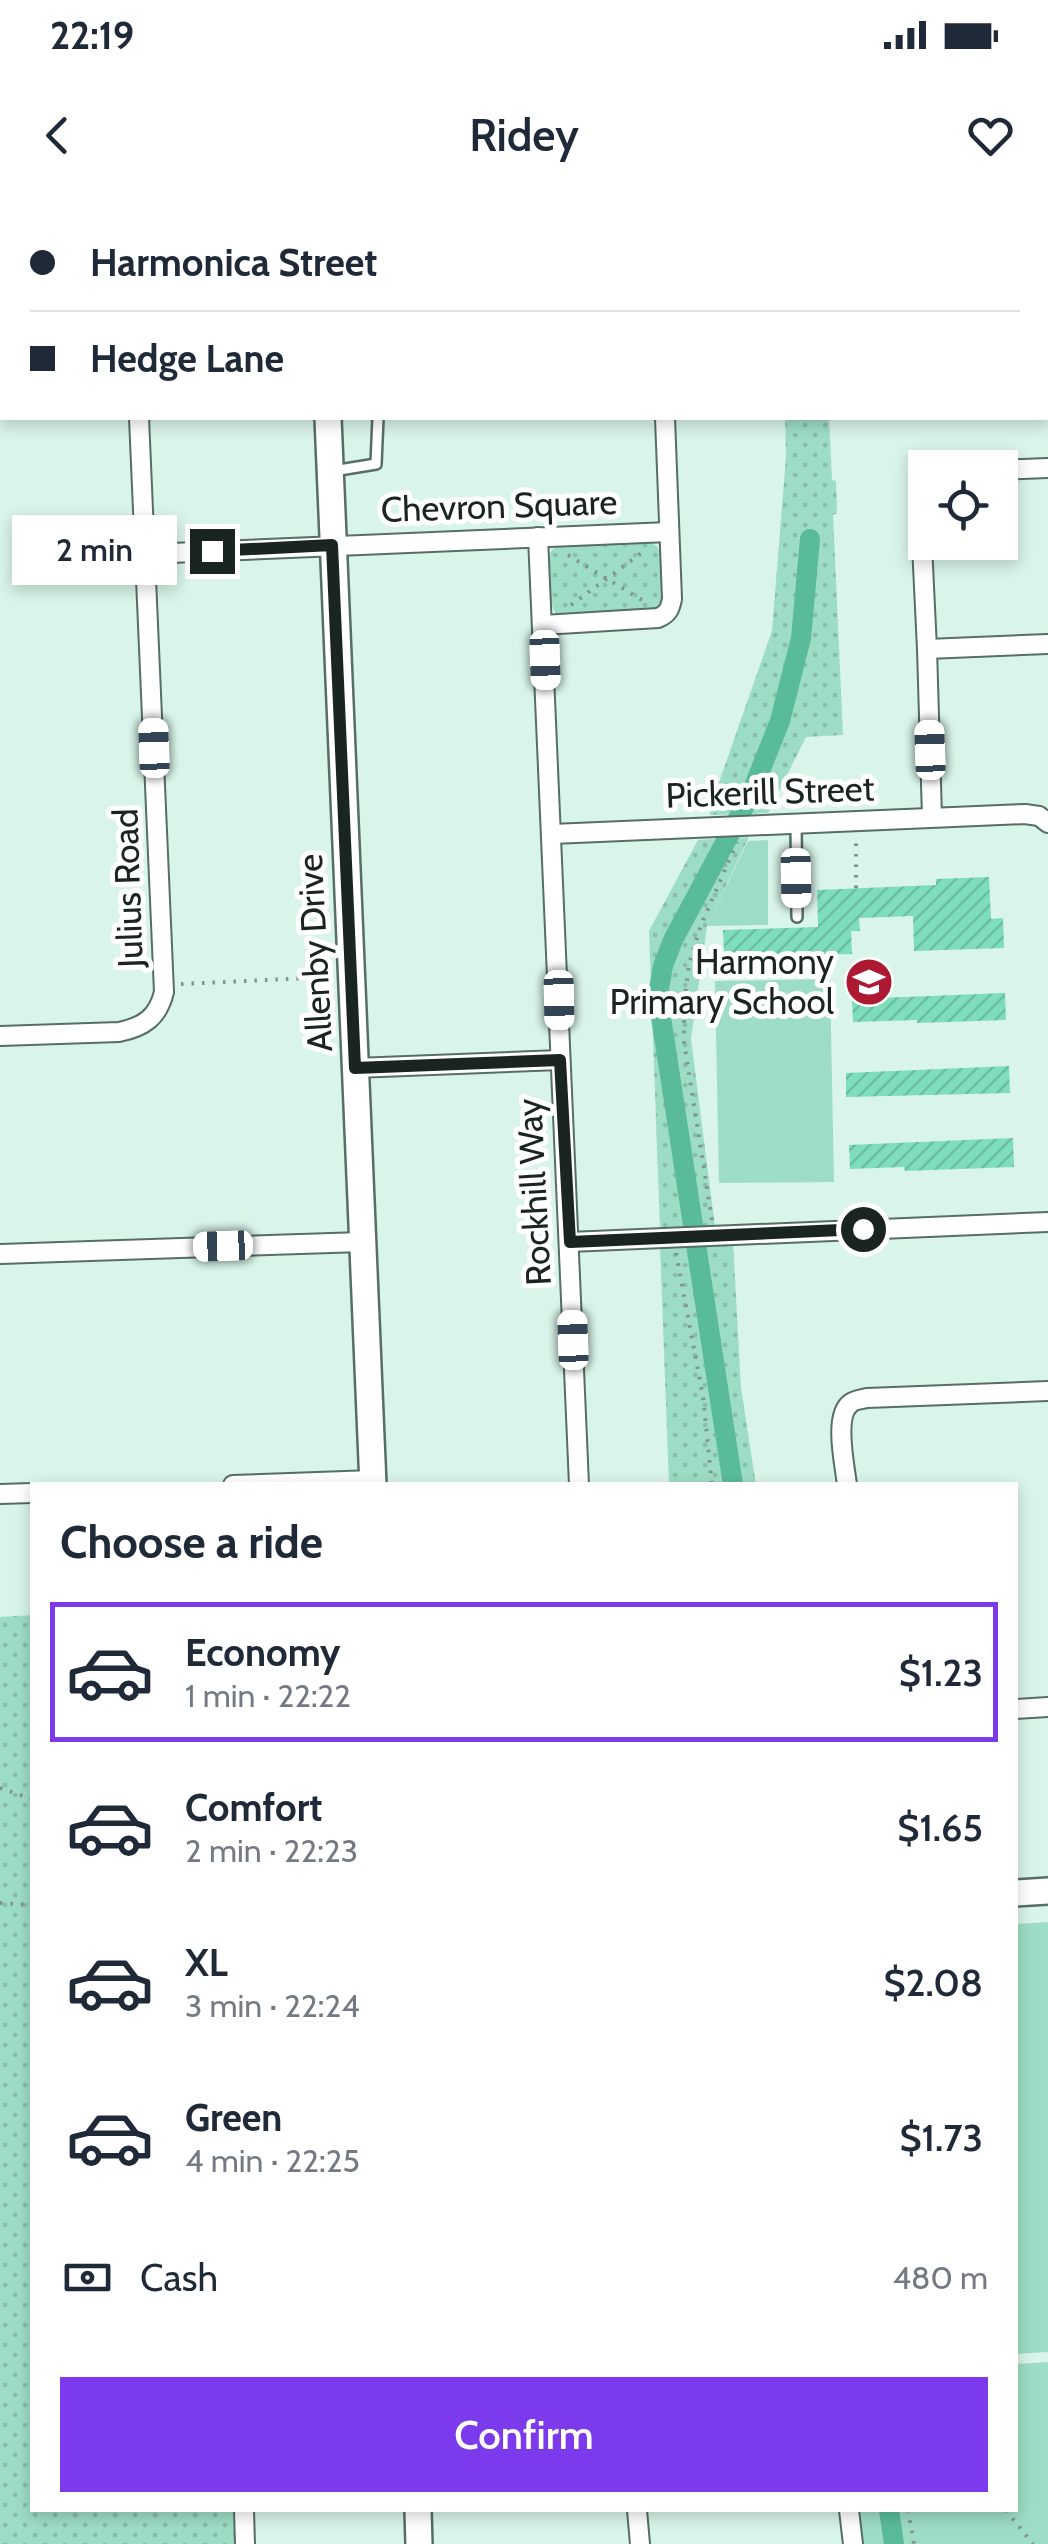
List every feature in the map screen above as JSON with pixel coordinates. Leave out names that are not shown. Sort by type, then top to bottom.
[{"type":"street","name":"Julius Road","points":[[0,1036],[119,1032],[147,1023],[162,1004],[139,420]]},
{"type":"street","name":"Allenby Drive","points":[[328,420],[373,1482]]},
{"type":"street","name":"Chevron Square","points":[[665,420],[672,599],[666,615]]},
{"type":"street","points":[[1018,469],[1048,468]]},
{"type":"street","name":"Chevron Square","points":[[146,554],[668,532]]},
{"type":"street","name":"Rockhill Way","points":[[538,537],[579,1482]]},
{"type":"street","points":[[923,560],[932,817]]},
{"type":"street","points":[[544,625],[666,615]]},
{"type":"street","points":[[928,649],[1048,644]]},
{"type":"street","name":"Pickerill Street","points":[[552,834],[1026,814],[1039,816],[1048,823]]},
{"type":"street","points":[[355,1068],[560,1060]]},
{"type":"street","points":[[570,1242],[1048,1222]]},
{"type":"street","points":[[0,1254],[362,1242]]},
{"type":"street","points":[[847,1482],[841,1426],[844,1411],[852,1401],[1048,1390]]},
{"type":"street","points":[[0,1494],[30,1493]]},
{"type":"street","points":[[1018,1709],[1048,1708]]},
{"type":"street","points":[[1018,1893],[1048,1892]]},
{"type":"street","points":[[244,2512],[245,2544]]},
{"type":"street","points":[[418,2512],[419,2544]]},
{"type":"street","points":[[637,2512],[640,2544]]},
{"type":"street","points":[[849,2512],[853,2544]]},
{"type":"lane","points":[[330,471],[376,464],[378,420]]},
{"type":"lane","points":[[796,823],[797,917]]},
{"type":"path","points":[[544,625],[668,532]]},
{"type":"path","points":[[538,537],[666,615]]},
{"type":"path","points":[[856,820],[856,888]]},
{"type":"path","points":[[712,1482],[703,1397],[684,1004],[688,964],[701,925],[744,825]]},
{"type":"path","points":[[164,979],[181,984],[351,976]]},
{"type":"path","points":[[0,1788],[30,1799]]},
{"type":"path","points":[[0,1903],[30,1905]]},
{"type":"path","points":[[908,2512],[914,2544]]},
{"type":"path","points":[[1008,2512],[1034,2544]]},
{"type":"green space","points":[[785,420],[829,420],[832,480],[836,481],[837,513],[833,515],[843,735],[806,737],[768,813],[710,815],[772,631],[786,457]]},
{"type":"green space","points":[[647,541],[657,546],[662,556],[664,598],[652,614],[556,614],[547,576],[547,560],[553,549],[563,544]]},
{"type":"green space","points":[[749,837],[707,926],[691,1039],[715,1227],[660,1229],[649,931],[698,840]]},
{"type":"green space","points":[[768,840],[768,925],[707,926],[748,841]]},
{"type":"green space","points":[[830,979],[834,1182],[719,1183],[715,981]]},
{"type":"green space","points":[[733,1242],[741,1388],[756,1482],[669,1482],[660,1246]]},
{"type":"green space","points":[[30,1615],[30,2512],[244,2512],[245,2544],[0,2544],[0,1617]]},
{"type":"green space","points":[[1048,1922],[1048,2352],[1018,2354],[1018,1924]]},
{"type":"green space","points":[[1048,2362],[1048,2544],[858,2544],[854,2512],[1018,2512],[1018,2364]]},
{"type":"building","points":[[989,877],[991,919],[1003,918],[1004,948],[914,951],[913,916],[859,918],[860,931],[851,931],[852,954],[724,955],[723,930],[818,927],[817,890],[936,885],[936,879]]},
{"type":"building","points":[[1005,993],[1006,1020],[853,1022],[852,999]]},
{"type":"building","points":[[1009,1066],[1010,1093],[846,1097],[846,1073]]},
{"type":"building","points":[[1013,1138],[1014,1167],[850,1169],[849,1145]]},
{"type":"waterway","points":[[733,1482],[659,989],[673,940],[750,796],[780,721],[801,638],[810,539]]},
{"type":"waterway","points":[[889,2512],[894,2544]]},
{"type":"place","name":"Harmony Primary School","points":[[869,982]]},
{"type":"route","points":[[212,551],[332,545],[355,1068],[560,1060],[570,1242],[863,1229]]}]
